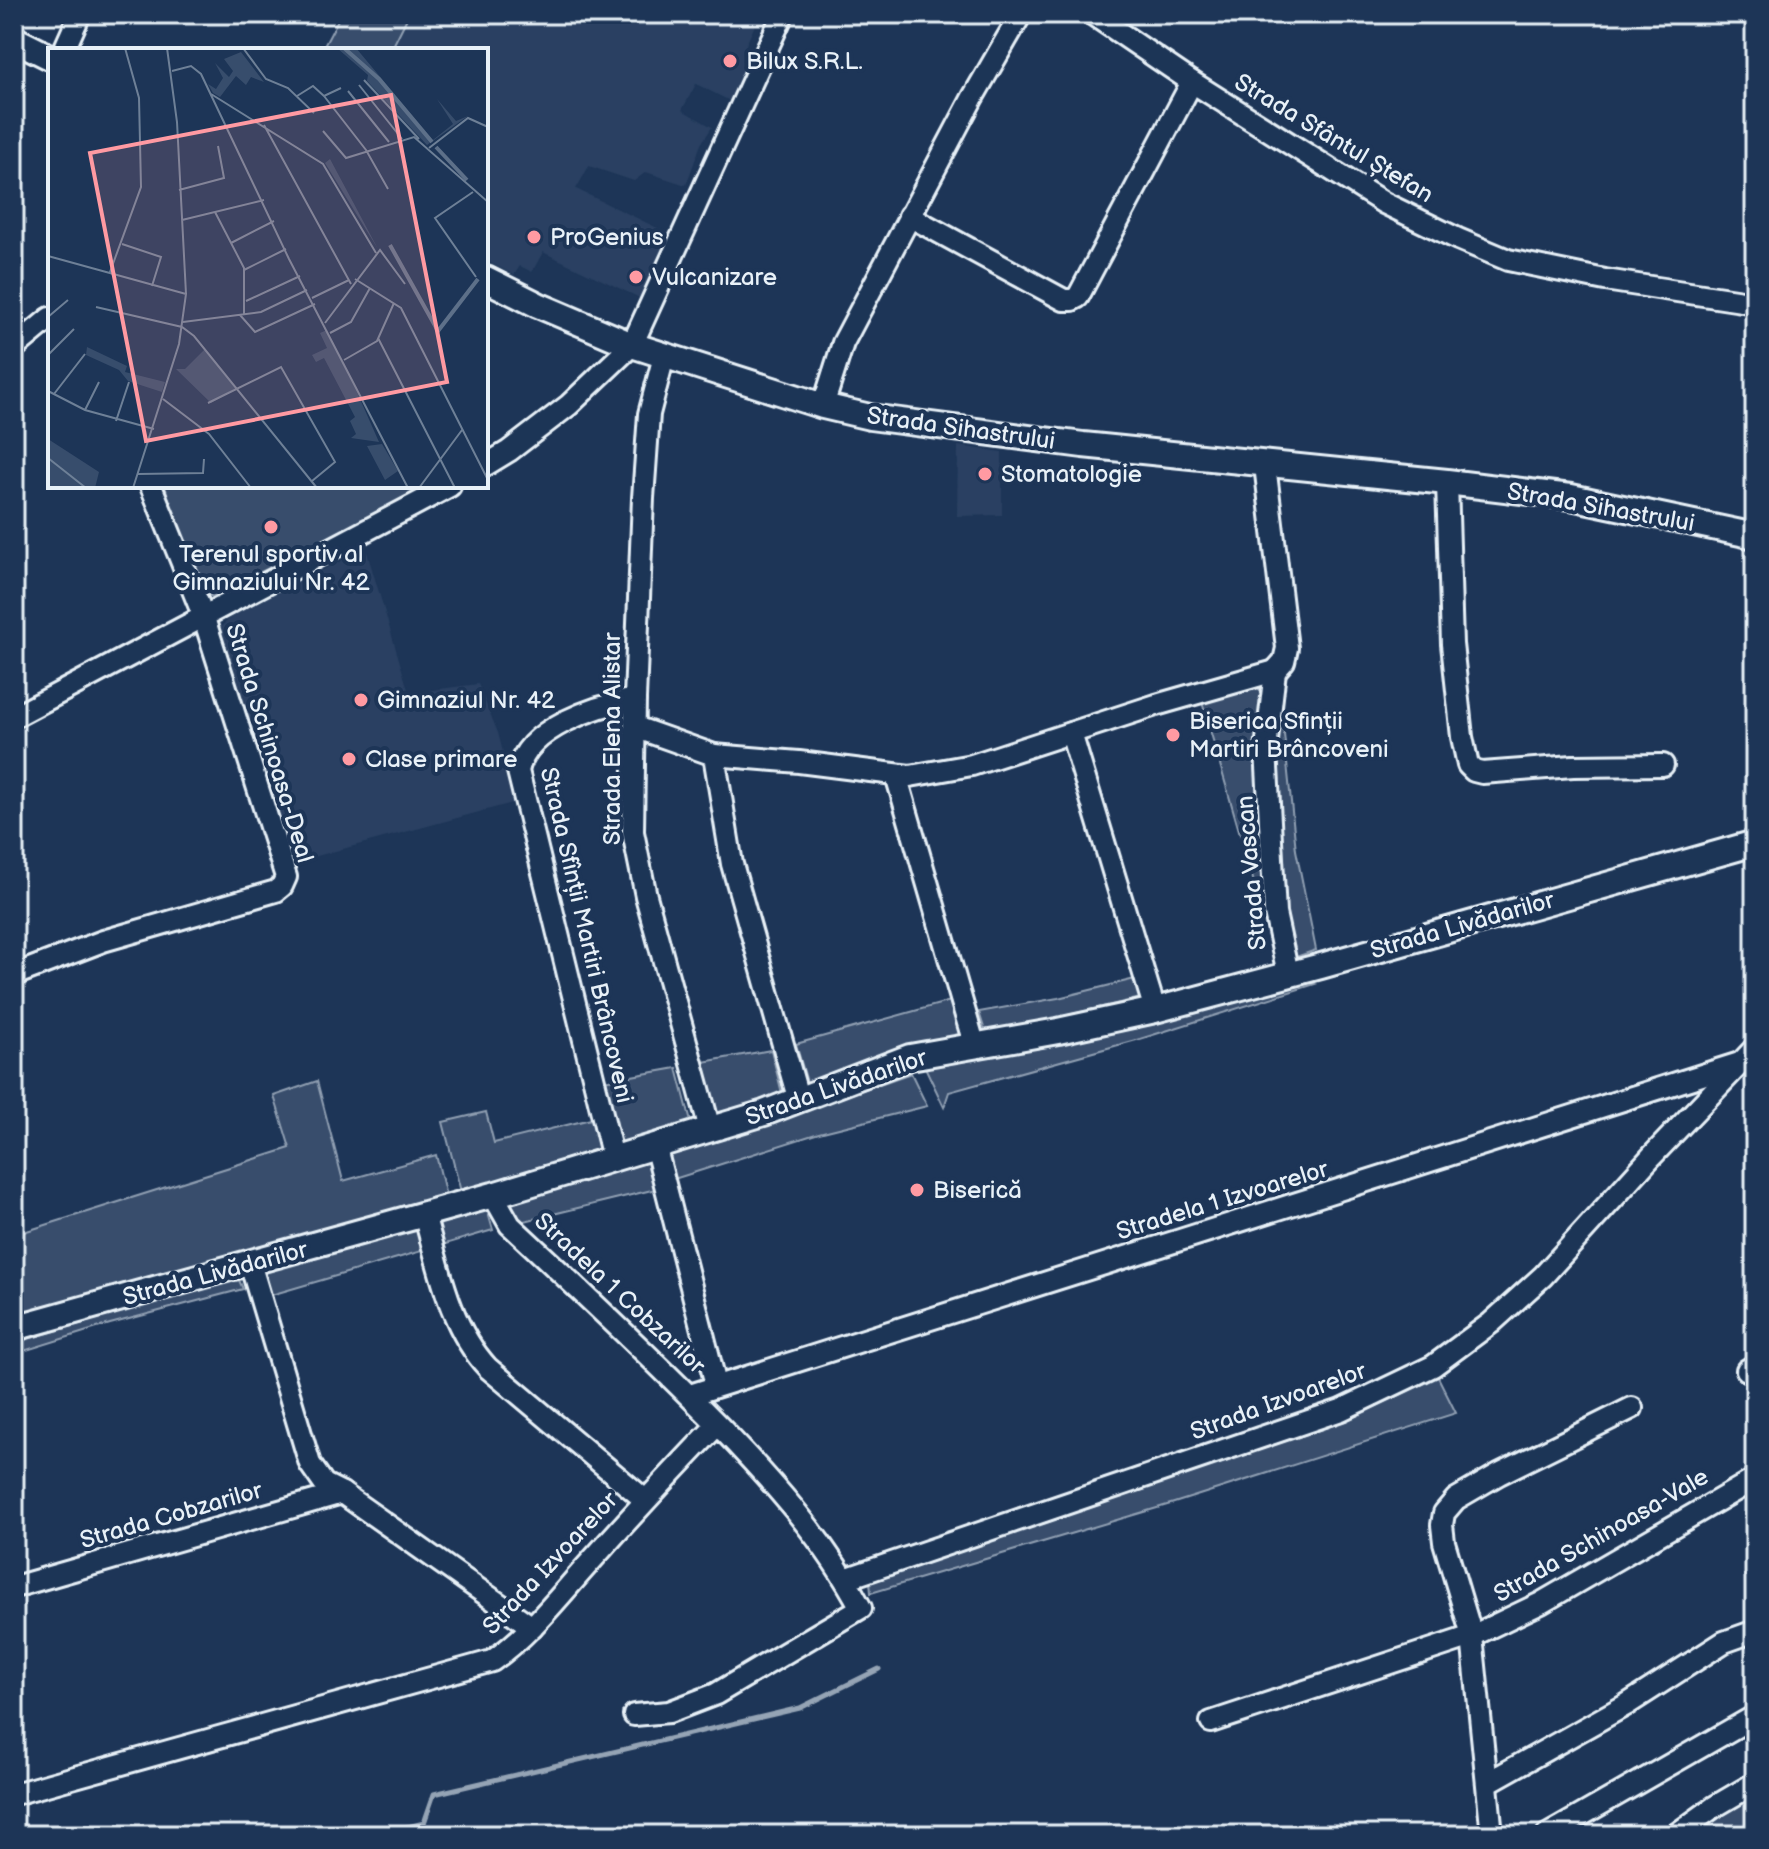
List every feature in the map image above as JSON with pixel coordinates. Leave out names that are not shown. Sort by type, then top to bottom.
[{"type":"street","points":[[65,48],[80,14]]},
{"type":"street","points":[[488,464],[569,405],[632,345],[783,14]]},
{"type":"street","points":[[823,406],[843,343],[1021,14]]},
{"type":"street","name":"Strada Sfântul Ștefan","points":[[1092,14],[1192,82],[1384,203],[1508,260],[1605,280],[1755,303]]},
{"type":"street","points":[[14,39],[48,56]]},
{"type":"street","points":[[909,216],[1064,300],[1072,300],[1078,297],[1192,82]]},
{"type":"street","name":"Strada Sihastrului","points":[[488,280],[632,345],[823,406],[897,422],[1571,497],[1755,536]]},
{"type":"street","points":[[14,348],[48,320]]},
{"type":"street","name":"Strada Elena Alistar","points":[[664,356],[649,414],[635,699],[633,832],[646,896],[710,1129]]},
{"type":"street","points":[[635,727],[714,755],[910,776],[972,765],[1156,705],[1275,671],[1284,661],[1287,648],[1265,465]]},
{"type":"street","points":[[1447,482],[1452,644],[1468,765],[1482,773],[1573,766],[1663,765]]},
{"type":"street","name":"Strada Schinoasa-Deal","points":[[14,975],[103,941],[276,891],[286,877],[203,615],[152,488]]},
{"type":"street","name":"Strada Schinoasa-Deal","points":[[14,717],[446,488]]},
{"type":"street","name":"Strada Vascan","points":[[1275,671],[1266,749],[1275,913],[1288,974]]},
{"type":"street","name":"Strada Sfînții Martiri Brâncoveni","points":[[613,1158],[518,771],[521,756],[553,729],[591,711],[635,699]]},
{"type":"street","points":[[1071,733],[1155,1010]]},
{"type":"street","points":[[714,755],[732,864],[799,1101]]},
{"type":"street","points":[[896,775],[975,1047]]},
{"type":"street","name":"Strada Livădarilor","points":[[14,1328],[493,1195],[799,1101],[910,1057],[975,1047],[1155,1010],[1755,843]]},
{"type":"street","name":"Stradela 1 Izvoarelor","points":[[690,1395],[1404,1171],[1749,1055]]},
{"type":"street","name":"Strada Izvoarelor","points":[[845,1579],[1341,1410],[1433,1366],[1491,1323],[1543,1276],[1749,1055]]},
{"type":"street","points":[[655,1145],[716,1385]]},
{"type":"street","name":"Stradela 1 Cobzarilor","points":[[493,1195],[510,1225],[690,1395],[717,1425]]},
{"type":"street","points":[[424,1214],[449,1301],[470,1349],[488,1368],[645,1500]]},
{"type":"street","points":[[250,1263],[310,1464],[324,1484],[342,1493],[532,1627]]},
{"type":"street","name":"Strada Schinoasa-Vale","points":[[1492,1835],[1472,1636],[1444,1542],[1444,1513],[1456,1499],[1505,1471],[1632,1408]]},
{"type":"street","points":[[634,1715],[669,1712],[716,1694],[861,1608],[845,1579],[760,1467],[717,1425]]},
{"type":"street","name":"Strada Izvoarelor","points":[[14,1794],[492,1661],[532,1627],[645,1500],[717,1425]]},
{"type":"street","name":"Strada Schinoasa-Vale","points":[[1211,1722],[1472,1636],[1541,1603],[1755,1479]]},
{"type":"street","name":"Strada Cobzarilor","points":[[14,1587],[342,1493]]},
{"type":"street","points":[[1487,1783],[1626,1705],[1724,1642],[1755,1631]]},
{"type":"street","points":[[1547,1835],[1755,1716]]},
{"type":"street","points":[[1675,1835],[1755,1783]]},
{"type":"shaded area","points":[[341,14],[409,14],[392,48],[323,48]]},
{"type":"shaded area","points":[[409,14],[760,14],[744,49],[756,57],[736,104],[696,84],[682,110],[712,127],[701,144],[686,185],[646,172],[634,181],[589,166],[576,189],[670,234],[640,298],[543,252],[532,272],[520,266],[514,275],[488,262],[488,48],[391,48]]},
{"type":"shaded area","points":[[958,446],[1002,452],[1002,515],[957,516]]},
{"type":"shaded area","name":"Terenul sportiv al Gimnaziului Nr. 42","points":[[166,488],[425,488],[212,597],[193,582]]},
{"type":"shaded area","name":"Gimnaziul Nr. 42","points":[[366,549],[409,693],[478,684],[498,733],[516,802],[291,863],[248,731],[248,712],[239,708],[216,638],[219,628],[244,607]]},
{"type":"shaded area","points":[[1279,686],[1296,850],[1316,950],[1296,957],[1288,945],[1283,895],[1277,734]]},
{"type":"shaded area","points":[[1249,689],[1267,691],[1276,959],[1202,702]]},
{"type":"shaded area","points":[[1135,979],[1141,998],[986,1034],[979,1012],[1058,998]]},
{"type":"shaded area","points":[[1300,979],[1315,984],[1140,1039],[949,1092],[944,1107],[924,1065]]},
{"type":"shaded area","points":[[954,1000],[962,1038],[897,1048],[808,1086],[796,1044]]},
{"type":"shaded area","points":[[771,1050],[783,1097],[712,1120],[697,1063]]},
{"type":"shaded area","points":[[677,1068],[692,1126],[618,1147],[603,1081]]},
{"type":"shaded area","points":[[911,1073],[927,1106],[819,1133],[674,1179],[667,1153],[759,1126]]},
{"type":"shaded area","points":[[317,1081],[343,1181],[436,1155],[446,1196],[14,1315],[14,1235],[290,1148],[274,1096]]},
{"type":"shaded area","points":[[486,1112],[494,1143],[595,1118],[604,1149],[461,1192],[443,1122]]},
{"type":"shaded area","points":[[649,1159],[656,1189],[516,1223],[506,1199]]},
{"type":"shaded area","points":[[486,1206],[493,1230],[271,1295],[264,1270]]},
{"type":"shaded area","points":[[238,1278],[243,1289],[110,1324],[14,1354],[14,1343]]},
{"type":"shaded area","points":[[1438,1377],[1456,1413],[1174,1503],[871,1593],[870,1581],[895,1571],[1343,1422]]},
{"type":"shaded area","points":[[1755,1793],[1755,1835],[1690,1835],[1712,1819]]},
{"type":"waterway","points":[[375,1835],[424,1823],[434,1794],[800,1708],[879,1669]]},
{"type":"place","name":"Bilux S.R.L.","points":[[730,61]]},
{"type":"place","name":"ProGenius","points":[[534,237]]},
{"type":"place","name":"Vulcanizare","points":[[636,277]]},
{"type":"place","name":"Stomatologie","points":[[985,474]]},
{"type":"place","name":"Terenul sportiv al Gimnaziului Nr. 42","points":[[271,527]]},
{"type":"place","name":"Gimnaziul Nr. 42","points":[[361,700]]},
{"type":"place","name":"Biserica Sfinții Martiri Brâncoveni","points":[[1173,735]]},
{"type":"place","name":"Clase primare","points":[[349,759]]},
{"type":"place","name":"Biserică","points":[[917,1190]]}]
